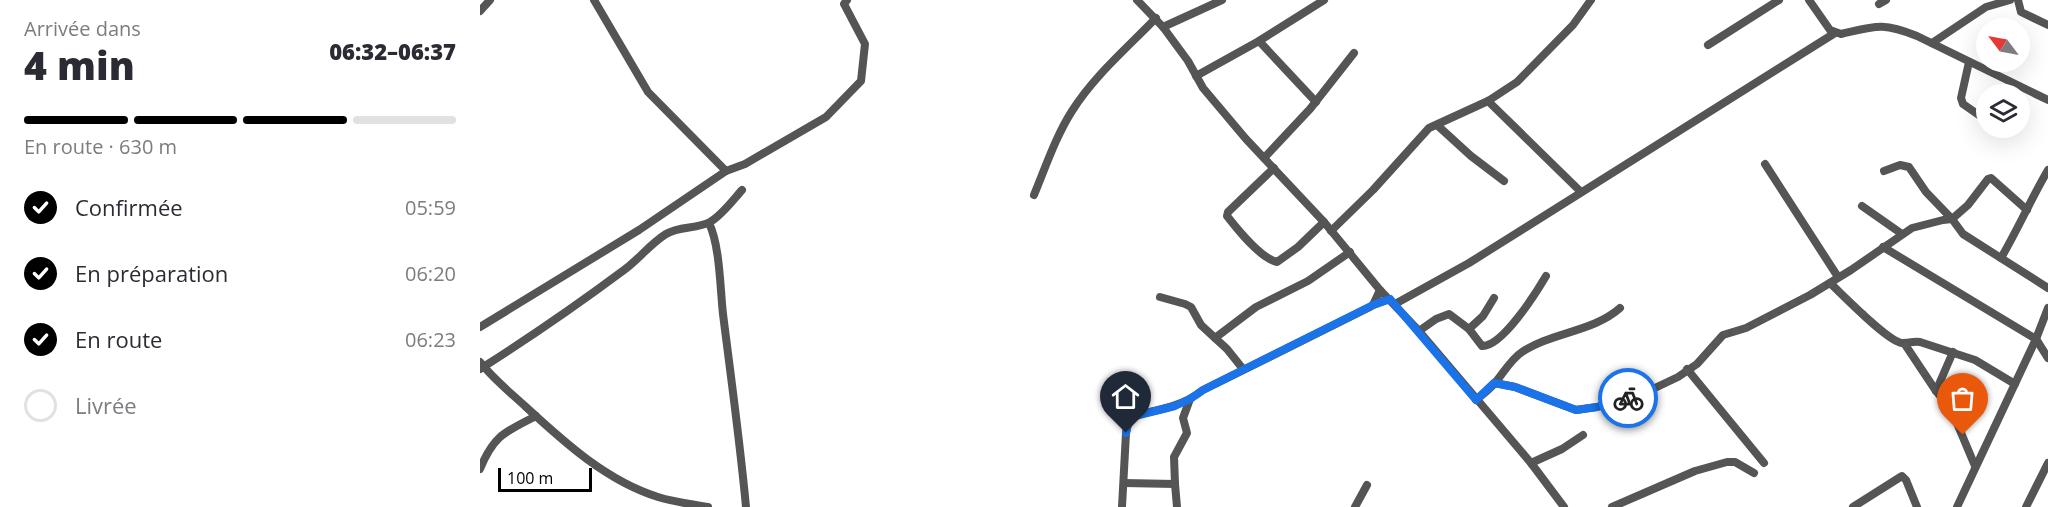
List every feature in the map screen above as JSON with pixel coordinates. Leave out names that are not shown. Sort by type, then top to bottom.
[{"type":"street","points":[[480,11],[490,0]]},
{"type":"street","points":[[594,0],[648,92],[726,171]]},
{"type":"street","points":[[480,327],[639,230],[726,171],[745,164],[826,117],[861,81],[865,44],[844,4],[847,0]]},
{"type":"street","points":[[1137,0],[1163,27],[1203,87],[1264,158],[1324,222],[1380,290],[1419,331],[1531,463],[1564,507]]},
{"type":"street","points":[[1163,27],[1222,0]]},
{"type":"street","points":[[1196,76],[1259,41],[1324,0]]},
{"type":"street","points":[[1331,231],[1429,128],[1502,93],[1528,71],[1574,25],[1592,0]]},
{"type":"street","points":[[1708,45],[1779,0]]},
{"type":"street","points":[[1809,0],[1830,30],[1835,33],[1840,34],[1881,25],[1895,27],[2048,100]]},
{"type":"street","points":[[1932,43],[1986,8],[2010,0]]},
{"type":"street","points":[[2018,0],[2021,12],[2048,25]]},
{"type":"street","points":[[1034,195],[1059,135],[1072,111],[1088,89],[1156,18]]},
{"type":"street","points":[[1122,507],[1126,433],[1131,418],[1175,406],[1243,369],[1373,305],[1392,302],[1469,263],[1835,33]]},
{"type":"street","points":[[1259,41],[1316,102]]},
{"type":"street","points":[[1264,158],[1316,102],[1354,53]]},
{"type":"street","points":[[1969,62],[1961,98],[1963,104],[1976,113]]},
{"type":"street","points":[[1488,101],[1581,192]]},
{"type":"street","points":[[1437,125],[1471,156],[1504,181]]},
{"type":"street","points":[[1765,164],[1838,278]]},
{"type":"street","points":[[1884,171],[1900,165],[1909,167],[1926,192],[1963,234],[2048,288]]},
{"type":"street","points":[[1274,168],[1227,212],[1227,216],[1237,229],[1265,257],[1276,262],[1298,247],[1324,222]]},
{"type":"street","points":[[2001,258],[2048,170]]},
{"type":"street","points":[[1494,383],[1515,387],[1576,410],[1638,396],[1678,377],[1696,364],[1723,335],[1746,328],[1830,283],[1912,228],[1952,219],[1968,205],[1988,179],[1991,178],[2027,210]]},
{"type":"street","points":[[708,507],[659,497],[620,480],[586,459],[481,366],[596,291],[666,234],[681,228],[709,223],[742,190]]},
{"type":"street","points":[[1862,206],[1902,234]]},
{"type":"street","points":[[709,223],[716,240],[726,338],[739,426],[746,507]]},
{"type":"street","points":[[1883,247],[2036,339],[2048,358]]},
{"type":"street","points":[[1215,338],[1256,307],[1308,281],[1350,252]]},
{"type":"street","points":[[1419,331],[1446,314],[1454,317],[1469,329],[1482,346],[1486,346],[1495,340],[1523,311],[1546,276]]},
{"type":"street","points":[[1830,283],[1890,338],[1904,343],[1920,342],[1975,360],[2015,384]]},
{"type":"street","points":[[1373,305],[1380,290]]},
{"type":"street","points":[[1160,297],[1191,308],[1200,325],[1227,349],[1243,369]]},
{"type":"street","points":[[1469,329],[1483,316],[1494,298]]},
{"type":"street","points":[[1476,400],[1521,352],[1547,339],[1605,318],[1620,308]]},
{"type":"street","points":[[1957,507],[2036,339],[2048,308]]},
{"type":"street","points":[[1904,343],[1951,409],[1975,466]]},
{"type":"street","points":[[1936,391],[1953,352]]},
{"type":"street","points":[[1687,369],[1764,464]]},
{"type":"street","points":[[1177,507],[1174,457],[1187,433],[1183,418],[1190,399]]},
{"type":"street","points":[[480,469],[495,441],[508,430],[536,416]]},
{"type":"street","points":[[1531,463],[1562,449],[1583,435]]},
{"type":"street","points":[[1612,507],[1695,471],[1727,462],[1735,462],[1754,473]]},
{"type":"street","points":[[2026,507],[2048,463]]},
{"type":"street","points":[[1853,507],[1902,476],[1906,480],[1917,507]]},
{"type":"street","points":[[1124,483],[1175,484]]},
{"type":"street","points":[[1355,507],[1367,485]]},
{"type":"way so far","points":[[1628,398],[1638,396],[1678,377],[1696,364],[1723,335],[1746,328],[1830,283],[1890,338],[1904,343],[1951,409],[1963,435]]},
{"type":"route","points":[[1126,433],[1131,418],[1175,406],[1317,332],[1390,299],[1476,400],[1494,383],[1515,387],[1576,410],[1607,405],[1628,398]]}]
